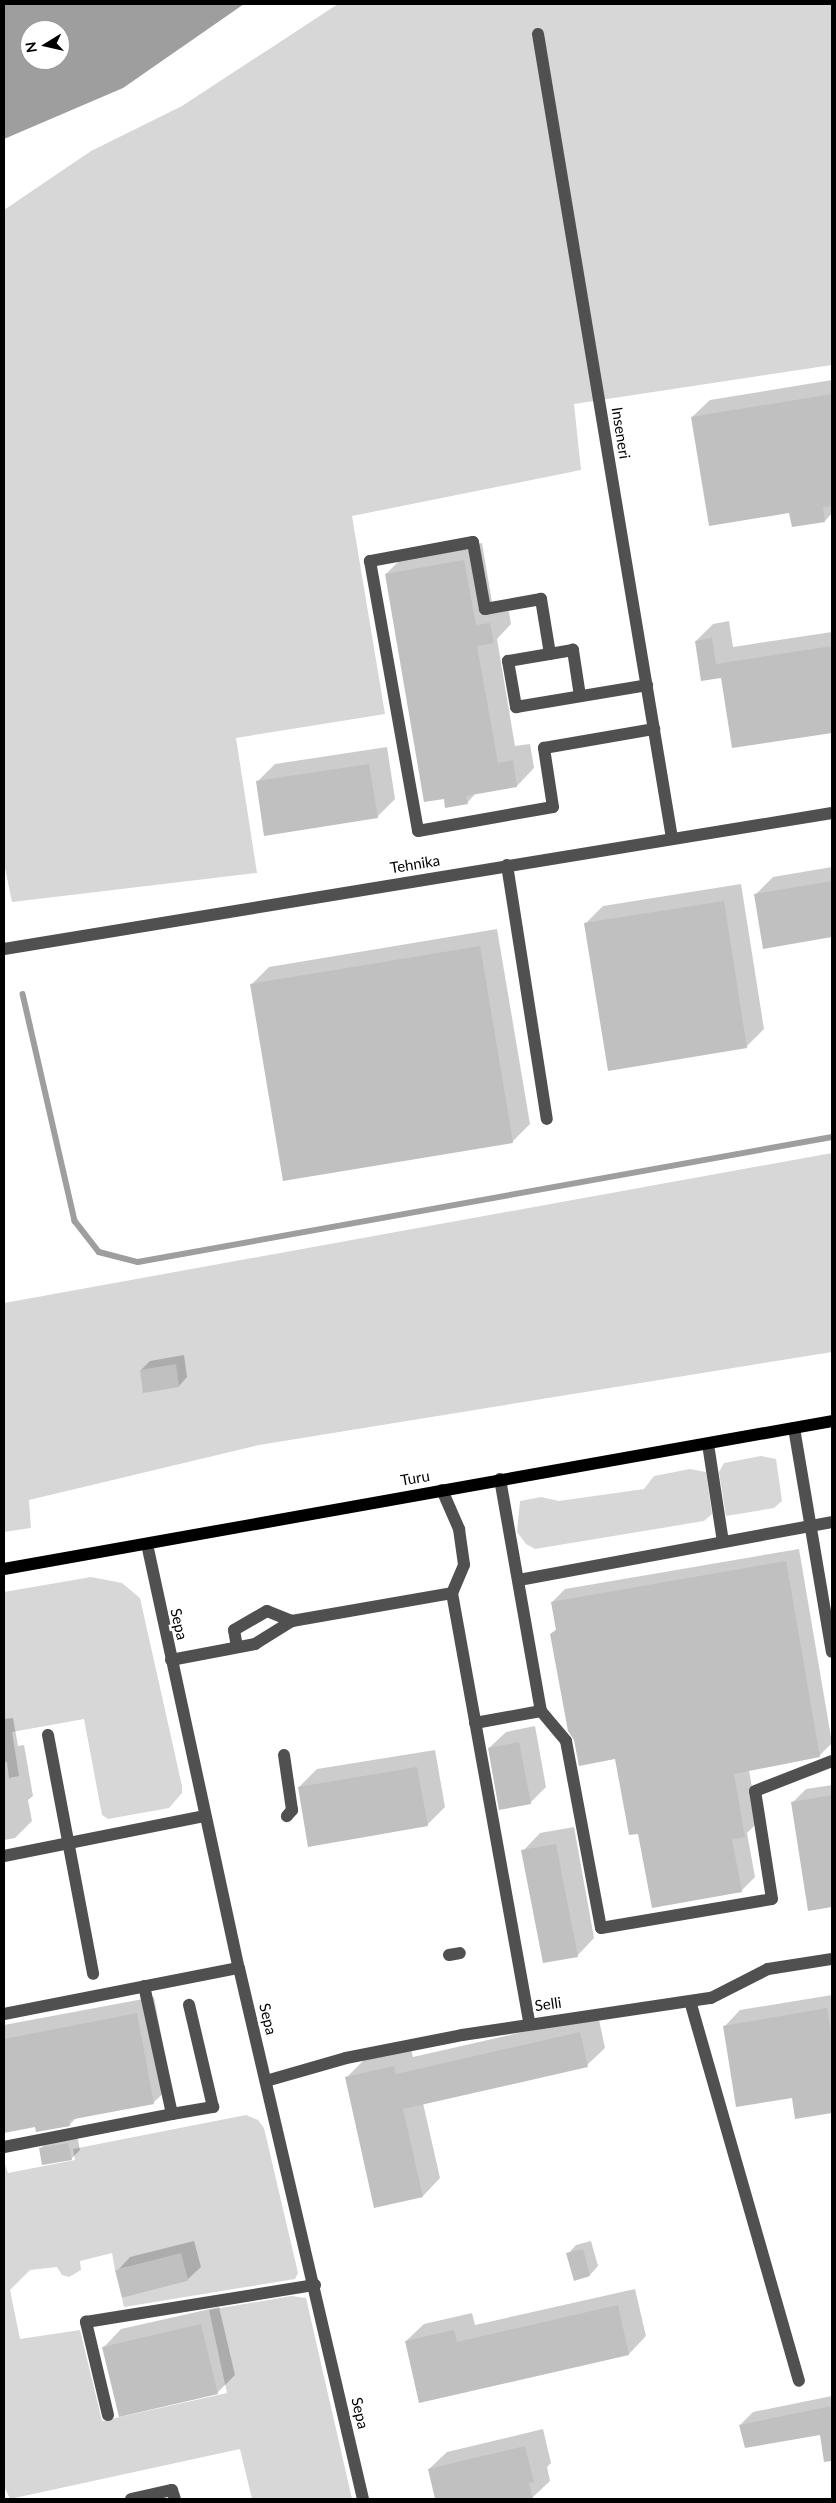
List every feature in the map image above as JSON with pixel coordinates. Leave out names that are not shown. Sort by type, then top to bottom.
[{"type":"main road","name":"Turu","points":[[4,1569],[500,1479],[832,1422]]},
{"type":"street","name":"Inseneri","points":[[538,34],[672,838]]},
{"type":"street","points":[[550,654],[541,599],[485,609],[473,542],[370,561],[418,831],[553,807],[544,748],[654,730]]},
{"type":"street","points":[[580,696],[573,650],[508,661],[516,707],[647,685]]},
{"type":"street","name":"Tehnika","points":[[4,949],[832,813]]},
{"type":"street","points":[[507,866],[547,1119]]},
{"type":"street","points":[[794,1428],[832,1652]]},
{"type":"street","points":[[708,1444],[723,1542]]},
{"type":"street","points":[[500,1479],[541,1711],[566,1741],[601,1928],[772,1899],[755,1791],[832,1761]]},
{"type":"street","points":[[442,1490],[459,1530],[464,1564],[452,1593],[529,2023]]},
{"type":"street","points":[[519,1580],[832,1522]]},
{"type":"street","name":"Sepa","points":[[146,1544],[239,1968],[315,2286],[363,2499]]},
{"type":"street","points":[[171,1660],[255,1644],[292,1621],[452,1593]]},
{"type":"street","points":[[237,1647],[234,1630],[266,1611],[292,1621]]},
{"type":"street","points":[[475,1722],[541,1711]]},
{"type":"street","points":[[48,1735],[93,1974]]},
{"type":"street","points":[[284,1756],[292,1810],[286,1816]]},
{"type":"street","points":[[4,1856],[205,1816]]},
{"type":"street","name":"Selli","points":[[266,2081],[346,2058],[529,2023],[710,1998],[768,1969],[832,1959]]},
{"type":"street","points":[[4,2014],[239,1968]]},
{"type":"street","points":[[144,1986],[172,2114]]},
{"type":"street","points":[[690,2001],[799,2381]]},
{"type":"street","points":[[4,2147],[213,2107],[189,2005]]},
{"type":"street","points":[[108,2415],[86,2322],[315,2286]]},
{"type":"street","points":[[131,2499],[172,2490],[175,2499]]},
{"type":"shaded area","points":[[4,4],[244,4],[123,88],[4,139]]},
{"type":"shaded area","points":[[338,4],[832,4],[832,365],[574,404],[581,470],[352,516],[385,714],[236,738],[257,873],[12,902],[4,863],[4,210],[91,151],[182,106]]},
{"type":"shaded area","points":[[832,1153],[832,1352],[259,1445],[29,1500],[31,1528],[4,1532],[4,1303]]},
{"type":"shaded area","points":[[761,1456],[776,1459],[782,1501],[774,1508],[726,1516],[719,1472],[724,1463]]},
{"type":"shaded area","points":[[690,1469],[706,1472],[712,1514],[704,1521],[535,1549],[526,1544],[517,1532],[520,1501],[541,1497],[559,1501],[644,1489],[654,1476]]},
{"type":"shaded area","points":[[91,1577],[122,1583],[140,1598],[182,1786],[182,1793],[169,1808],[108,1819],[102,1815],[84,1719],[12,1732],[19,1776],[9,1778],[7,1762],[4,1762],[4,1592]]},
{"type":"shaded area","points":[[246,2115],[258,2120],[264,2128],[298,2273],[295,2279],[124,2307],[122,2298],[188,2281],[181,2254],[115,2270],[112,2253],[80,2261],[81,2270],[69,2277],[62,2275],[57,2267],[30,2270],[10,2290],[20,2339],[80,2330],[102,2421],[227,2393],[209,2310],[292,2296],[306,2298],[352,2499],[252,2499],[240,2449],[10,2499],[4,2486],[4,2162],[8,2173],[75,2160],[73,2149]]},
{"type":"building","points":[[832,394],[832,506],[823,507],[825,522],[792,527],[789,513],[709,526],[691,417]]},
{"type":"building","points":[[464,560],[476,625],[490,623],[494,643],[477,646],[498,763],[513,760],[517,787],[466,796],[468,804],[445,808],[444,799],[424,802],[385,574]]},
{"type":"building","points":[[712,638],[716,664],[832,646],[832,733],[732,748],[721,678],[701,681],[695,641]]},
{"type":"building","points":[[369,764],[378,818],[264,836],[256,781]]},
{"type":"building","points":[[832,881],[832,937],[763,949],[754,894]]},
{"type":"building","points":[[724,901],[747,1048],[608,1071],[584,923]]},
{"type":"building","points":[[480,946],[513,1143],[283,1181],[250,984]]},
{"type":"building","points":[[176,1364],[179,1387],[143,1393],[140,1370]]},
{"type":"building","points":[[786,1561],[820,1757],[734,1774],[745,1837],[732,1839],[742,1892],[652,1908],[638,1834],[629,1835],[615,1759],[579,1766],[574,1740],[568,1731],[550,1634],[556,1630],[551,1602]]},
{"type":"building","points":[[519,1742],[531,1804],[499,1810],[488,1748]]},
{"type":"building","points":[[417,1767],[428,1826],[308,1847],[298,1787]]},
{"type":"building","points":[[832,1795],[832,1907],[808,1911],[791,1802]]},
{"type":"building","points":[[556,1844],[578,1957],[543,1963],[521,1850]]},
{"type":"building","points":[[827,2008],[832,2039],[832,2113],[795,2119],[792,2098],[736,2107],[723,2026]]},
{"type":"building","points":[[137,2013],[154,2104],[69,2120],[70,2126],[36,2132],[35,2127],[4,2133],[4,2039]]},
{"type":"building","points":[[580,2032],[588,2067],[403,2109],[423,2197],[374,2208],[345,2077],[394,2066],[396,2074]]},
{"type":"building","points":[[68,2143],[72,2160],[42,2165],[39,2148]]},
{"type":"building","points":[[583,2249],[590,2276],[574,2281],[566,2253]]},
{"type":"building","points":[[181,2253],[188,2281],[122,2298],[115,2270]]},
{"type":"building","points":[[618,2305],[629,2355],[419,2403],[405,2341],[454,2330],[457,2342]]},
{"type":"building","points":[[201,2324],[218,2394],[119,2417],[102,2347]]},
{"type":"building","points":[[832,2406],[832,2461],[824,2462],[820,2435],[745,2448],[739,2425]]},
{"type":"building","points":[[525,2446],[534,2482],[529,2483],[533,2499],[435,2499],[428,2469]]},
{"type":"waterway","points":[[23,994],[75,1221],[99,1252],[138,1262],[832,1137]]}]
